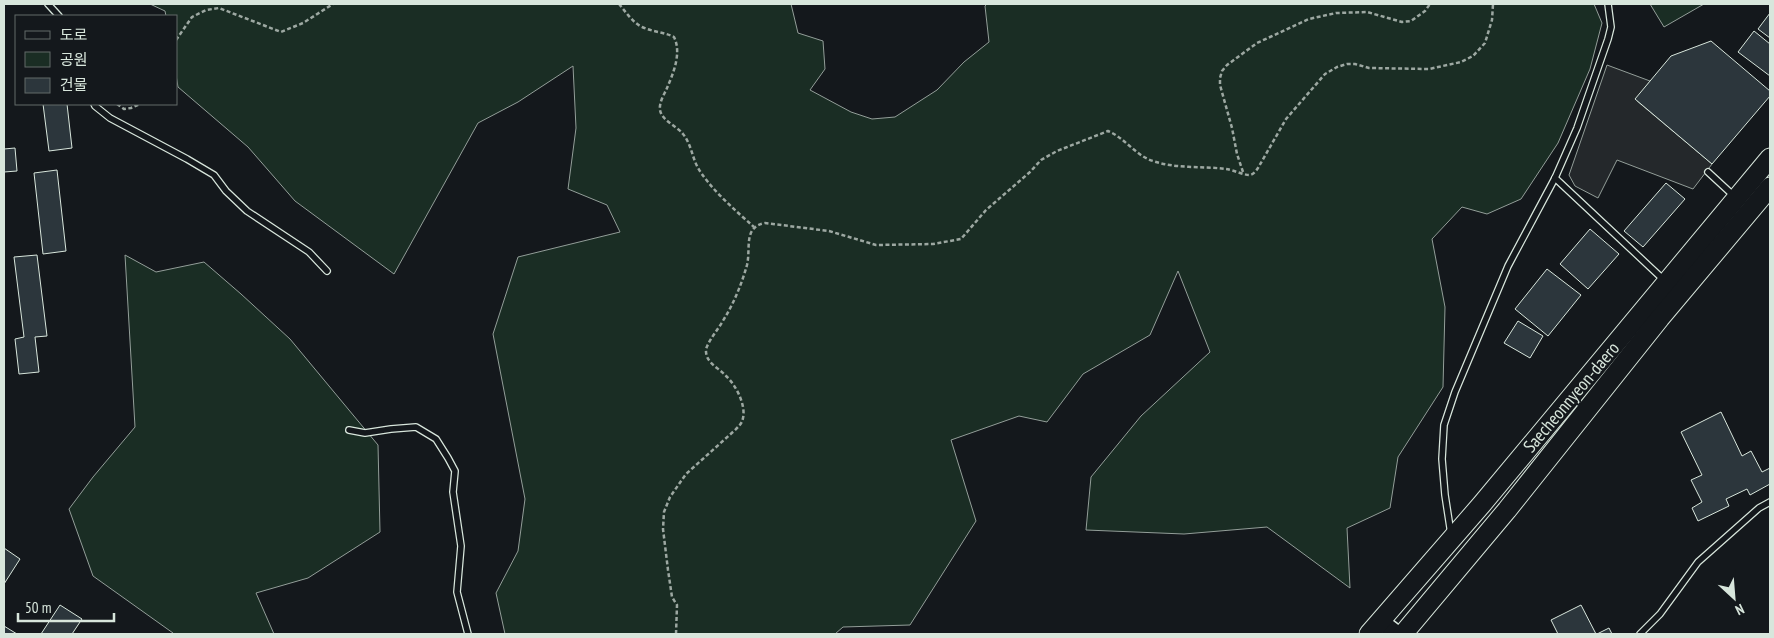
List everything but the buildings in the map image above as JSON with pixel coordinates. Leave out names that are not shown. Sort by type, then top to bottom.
[{"type":"main road","name":"Saecheonnyeon-daero","points":[[1375,628],[1452,539],[1770,158]]},
{"type":"main road","name":"Saecheonnyeon-daero","points":[[1403,634],[1507,510],[1660,318],[1770,188]]},
{"type":"street","points":[[1375,628],[1397,634]]},
{"type":"lane","points":[[48,4],[58,15]]},
{"type":"lane","points":[[1452,539],[1444,495],[1442,459],[1444,425],[1455,392],[1508,266],[1555,178],[1577,128],[1608,40],[1611,27],[1608,4]]},
{"type":"lane","points":[[94,105],[110,118],[214,175],[226,190],[248,211],[309,252],[327,271]]},
{"type":"lane","points":[[1708,172],[1737,198]]},
{"type":"lane","points":[[1555,178],[1667,282]]},
{"type":"lane","points":[[349,430],[364,433],[391,428],[416,427],[436,439],[448,458],[455,471],[453,492],[462,546],[457,592],[468,634]]},
{"type":"lane","points":[[1640,634],[1660,614],[1698,562],[1759,508],[1770,502]]},
{"type":"path","points":[[178,37],[192,17],[206,10],[219,8],[281,32],[303,23],[333,4]]},
{"type":"path","points":[[618,4],[636,23],[674,37],[677,49],[676,60],[672,77],[660,103],[660,112],[685,136],[697,166],[706,179],[754,227]]},
{"type":"path","points":[[1243,172],[1220,85],[1222,71],[1227,65],[1257,43],[1309,19],[1336,13],[1367,12],[1402,22],[1411,21],[1425,11],[1430,4]]},
{"type":"path","points":[[676,634],[677,606],[672,596],[662,529],[664,512],[670,497],[686,474],[734,431],[743,419],[743,410],[728,377],[709,361],[706,356],[708,344],[727,315],[740,284],[747,263],[751,232],[754,227],[758,224],[766,223],[829,231],[876,245],[933,244],[961,239],[986,210],[1041,160],[1057,151],[1108,131],[1117,135],[1153,162],[1168,165],[1218,168],[1243,172],[1248,175],[1254,173],[1258,168],[1286,119],[1324,74],[1347,64],[1369,68],[1429,69],[1461,62],[1473,56],[1485,43],[1492,20],[1493,4]]},
{"type":"path","points":[[118,105],[124,109],[138,105]]},
{"type":"green space","points":[[150,4],[791,4],[798,33],[823,41],[825,69],[810,90],[851,112],[872,119],[895,117],[937,90],[964,62],[989,42],[985,6],[987,4],[1594,4],[1602,23],[1590,69],[1558,143],[1521,199],[1487,214],[1462,207],[1432,239],[1445,307],[1443,387],[1398,457],[1390,508],[1347,528],[1350,588],[1267,527],[1184,534],[1086,530],[1091,477],[1141,416],[1210,352],[1178,271],[1150,335],[1083,374],[1047,422],[1019,416],[951,440],[976,521],[910,625],[843,627],[835,634],[505,634],[496,593],[518,551],[525,499],[493,334],[518,257],[620,232],[607,205],[568,189],[576,128],[573,66],[518,102],[478,123],[394,274],[295,201],[248,147],[178,87],[178,15],[166,15],[165,11]]},
{"type":"green space","points":[[1650,4],[1704,4],[1664,27]]},
{"type":"green space","points":[[125,255],[156,272],[204,262],[290,339],[378,445],[380,532],[308,578],[256,593],[274,634],[173,634],[93,576],[69,509],[135,427]]},
{"type":"shaded area","points":[[1607,65],[1650,81],[1637,101],[1712,164],[1693,189],[1617,160],[1598,198],[1575,186],[1569,175]]}]
